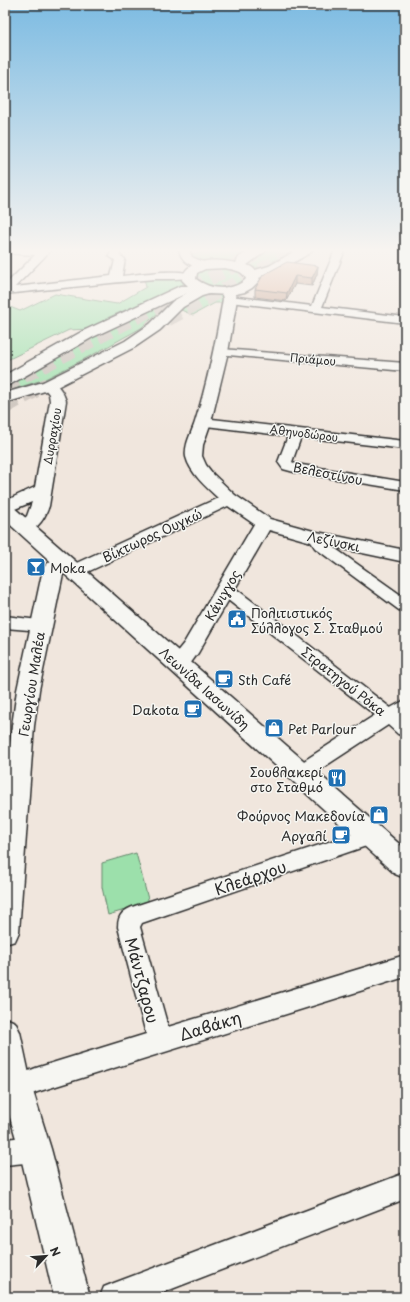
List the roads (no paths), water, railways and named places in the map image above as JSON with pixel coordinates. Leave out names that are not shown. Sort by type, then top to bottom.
[{"type":"main road","points":[[5,381],[132,311]]},
{"type":"main road","points":[[5,398],[49,385],[130,344],[155,327],[171,311]]},
{"type":"main road","name":"Λεωνίδα Ιασωνίδη","points":[[5,509],[405,866]]},
{"type":"street","points":[[227,311],[221,352],[203,422],[195,445],[194,456],[198,466],[206,478],[229,499],[264,524]]},
{"type":"street","points":[[330,311],[405,320]]},
{"type":"street","name":"Πριάμου","points":[[221,352],[405,366]]},
{"type":"street","name":"Δυρραχίου","points":[[24,527],[36,518],[58,401],[56,394],[49,385]]},
{"type":"street","name":"Αθηνοδώρου","points":[[203,422],[405,445]]},
{"type":"street","name":"Βελεστίνου","points":[[296,432],[285,462],[288,466],[405,486]]},
{"type":"street","points":[[5,509],[42,490]]},
{"type":"street","name":"Βίκτωρος Ουγκώ","points":[[69,567],[229,499]]},
{"type":"street","name":"Λεζίνσκι","points":[[264,524],[315,537],[405,556]]},
{"type":"street","name":"Κάνιγγος","points":[[178,664],[191,648],[264,524]]},
{"type":"street","points":[[315,537],[320,545],[405,606]]},
{"type":"street","name":"Γεωργίου Μαλέα","points":[[5,932],[23,726],[28,690],[53,569],[57,565],[69,567]]},
{"type":"street","name":"Στρατηγού Ρόκα","points":[[225,590],[405,729]]},
{"type":"street","points":[[5,622],[41,625]]},
{"type":"street","points":[[300,773],[405,705]]},
{"type":"street","name":"Κλεάρχου","points":[[129,920],[135,916],[371,836]]},
{"type":"street","name":"Μάντζαρου","points":[[129,920],[129,927],[160,1041]]},
{"type":"street","name":"Δαβάκη","points":[[17,1088],[36,1080],[160,1041],[405,966]]},
{"type":"street","points":[[5,1032],[17,1088],[20,1150],[72,1297]]},
{"type":"street","points":[[114,1297],[405,1186]]},
{"type":"tunnel","points":[[5,386],[149,311]]},
{"type":"tunnel","points":[[149,329],[184,311]]},
{"type":"tunnel","points":[[5,407],[48,384]]},
{"type":"place","name":"Moka","points":[[36,567]]},
{"type":"place","name":"Πολιτιστικός Σύλλογος Σ. Σταθμού","points":[[237,619]]},
{"type":"place","name":"Sth Café","points":[[224,679]]},
{"type":"place","name":"Dakota","points":[[193,709]]},
{"type":"place","name":"Pet Parlour","points":[[274,728]]},
{"type":"place","name":"Σουβλακερί στο Σταθμό","points":[[337,778]]},
{"type":"place","name":"Φούρνος Μακεδονία","points":[[379,815]]},
{"type":"place","name":"Αργαλί","points":[[341,835]]}]
